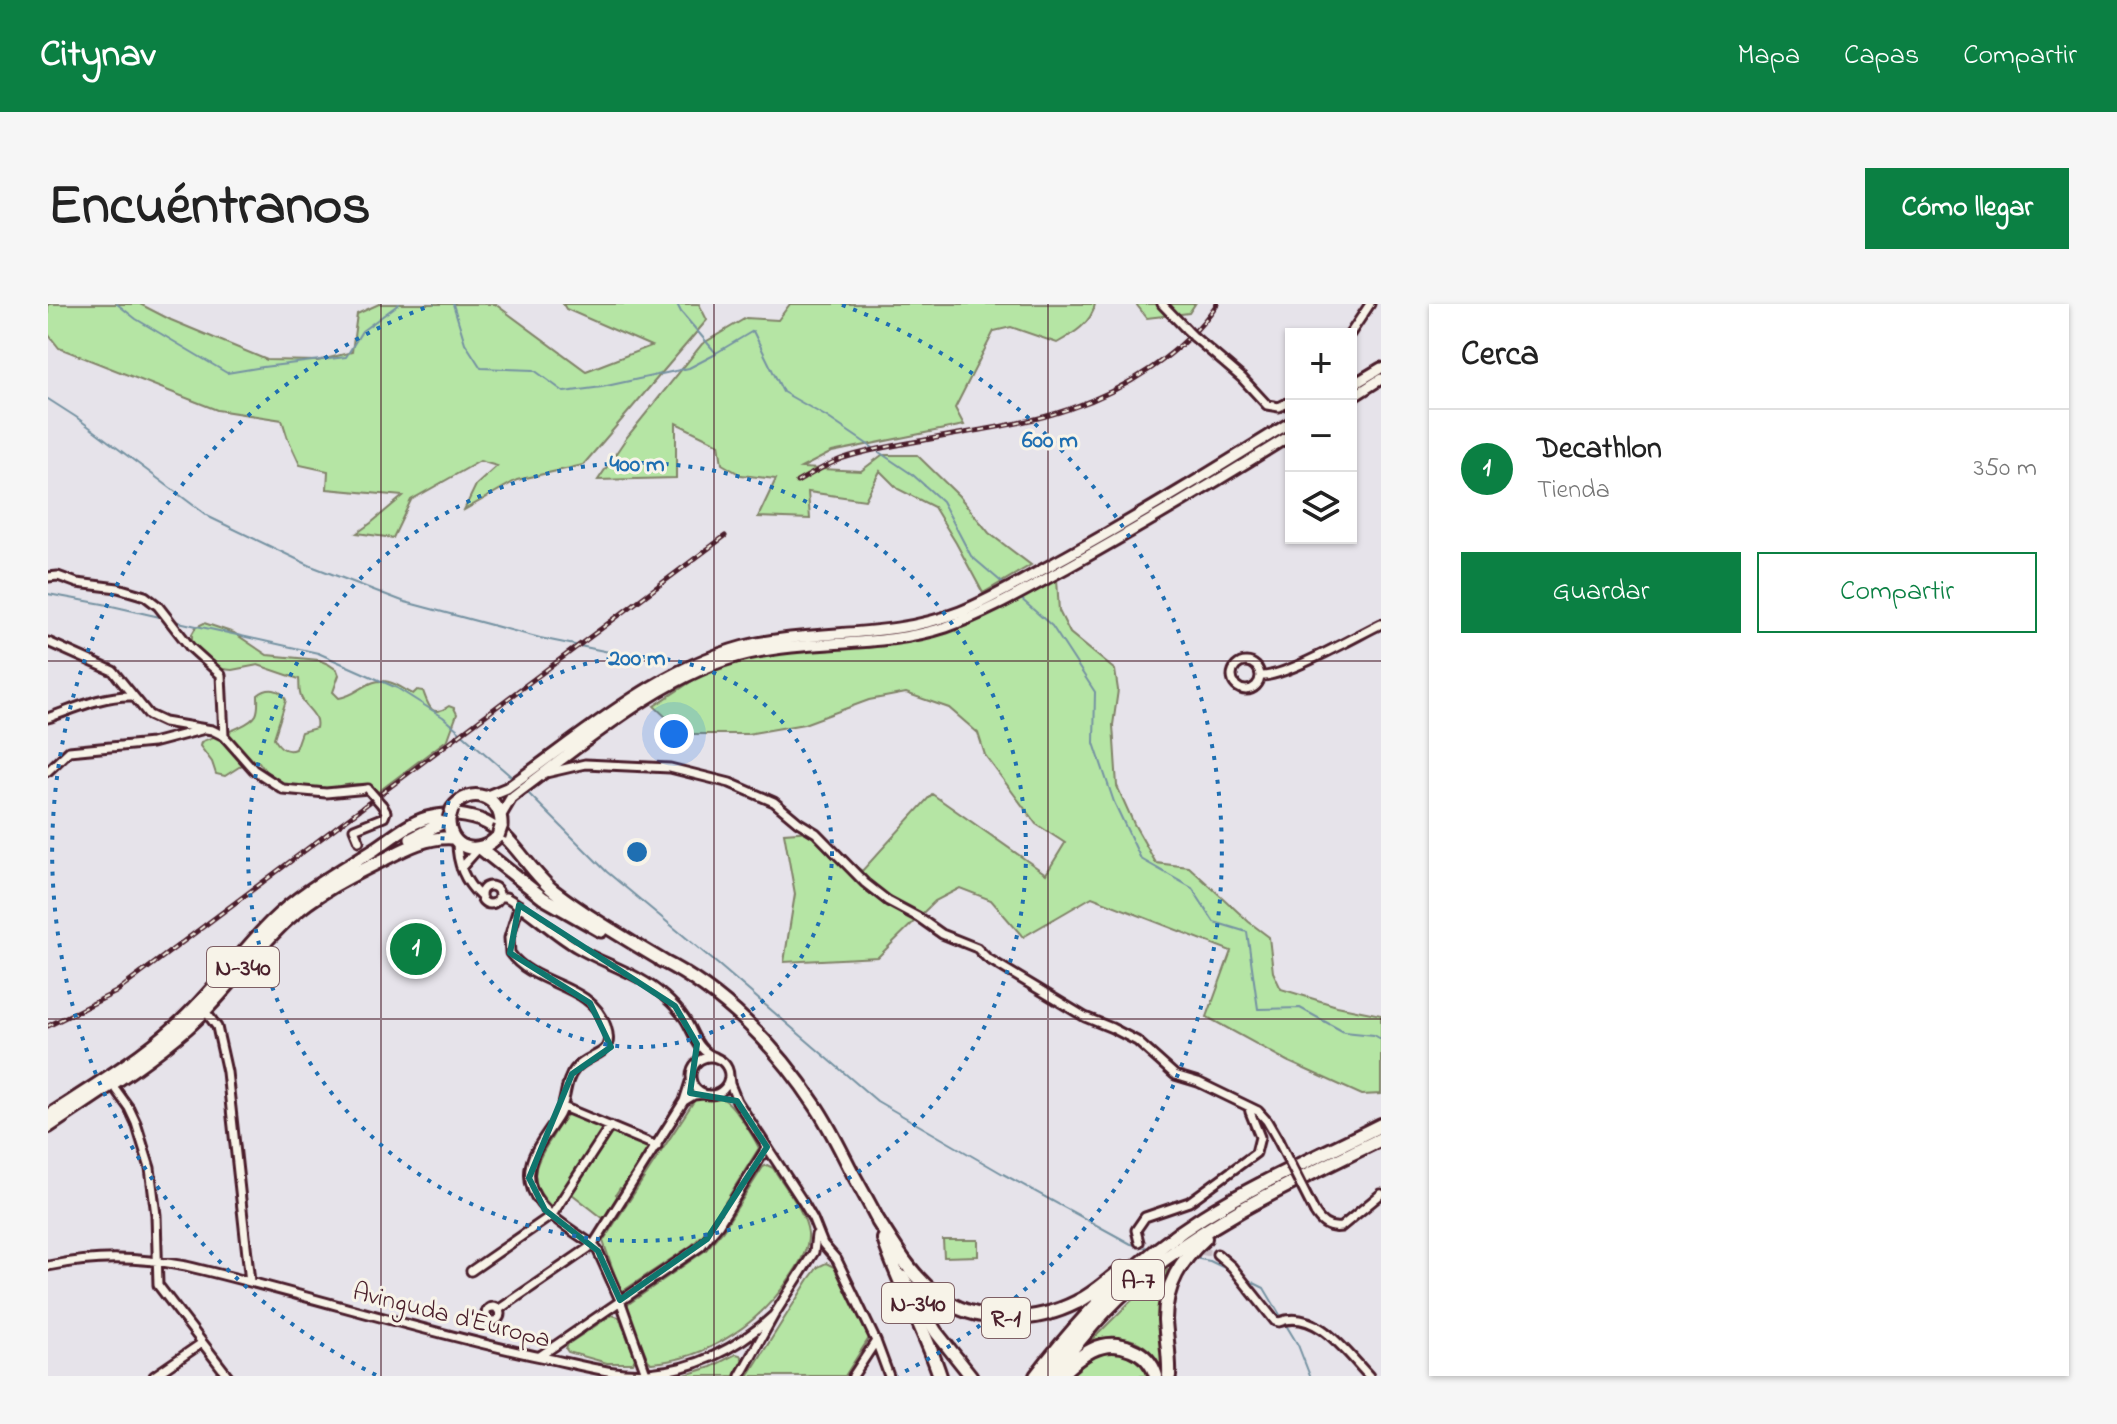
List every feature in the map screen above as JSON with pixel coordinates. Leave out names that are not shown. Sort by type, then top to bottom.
[{"type":"highway","name":"A-7","points":[[1036,1376],[1093,1307],[1157,1250],[1225,1204],[1381,1125]]},
{"type":"highway","name":"A-7","points":[[1050,1376],[1093,1324],[1134,1283],[1191,1239],[1246,1207],[1381,1139]]},
{"type":"highway","points":[[1169,1376],[1166,1302],[1177,1270],[1189,1252],[1246,1207]]},
{"type":"highway","name":"R-1","points":[[878,1221],[907,1266],[927,1288],[961,1309],[978,1315],[1013,1319],[1066,1307],[1081,1300],[1139,1258],[1157,1250]]},
{"type":"highway","points":[[878,1221],[894,1270],[932,1349],[940,1376]]},
{"type":"highway","points":[[1059,1376],[1073,1361],[1108,1344],[1128,1347],[1140,1353],[1153,1367],[1156,1376]]},
{"type":"main road","points":[[1357,384],[1380,374]]},
{"type":"main road","points":[[1357,393],[1380,374]]},
{"type":"main road","points":[[485,797],[507,788],[648,688],[689,665],[755,643],[888,630],[918,625],[963,610],[997,595],[1081,548],[1285,426]]},
{"type":"main road","points":[[479,848],[499,829],[511,798],[671,684],[721,662],[764,651],[856,643],[919,634],[947,626],[996,606],[1151,519],[1285,439]]},
{"type":"main road","name":"N-340","points":[[318,885],[425,833],[466,797],[485,797]]},
{"type":"main road","points":[[485,797],[495,804],[503,865]]},
{"type":"main road","points":[[450,814],[450,831],[455,840]]},
{"type":"main road","name":"N-340","points":[[48,1116],[177,1025],[272,921],[333,874],[417,822],[446,815],[469,817],[486,823],[506,837],[535,875],[553,890],[689,978],[735,1012],[783,1062],[816,1107],[839,1146],[919,1304],[936,1332],[971,1376]]},
{"type":"main road","name":"N-340","points":[[48,1127],[178,1036],[270,937],[312,899],[341,881],[433,838],[455,840],[467,848],[479,848],[543,898],[666,963]]},
{"type":"street","points":[[1162,304],[1267,405],[1279,407],[1285,404]]},
{"type":"street","points":[[1354,328],[1370,304]]},
{"type":"street","points":[[48,577],[58,576],[77,583],[118,588],[145,596],[158,606],[190,647],[221,675],[224,736]]},
{"type":"street","points":[[1260,676],[1271,676],[1288,669],[1381,624]]},
{"type":"street","points":[[48,642],[113,671],[149,715],[176,725],[212,730],[224,736],[254,770],[283,789],[326,793],[368,789],[386,812],[384,817],[354,829],[359,841]]},
{"type":"street","points":[[48,718],[99,700],[133,696]]},
{"type":"street","points":[[48,771],[69,751],[152,743],[203,729]]},
{"type":"street","points":[[544,773],[585,764],[670,768],[730,783],[774,802],[816,833],[865,883],[888,901],[942,934],[977,948],[996,964],[1085,1017],[1137,1041],[1175,1075],[1198,1082],[1258,1111],[1278,1140],[1321,1222],[1341,1227],[1381,1194]]},
{"type":"street","points":[[455,840],[466,879],[482,892],[485,904],[491,905],[499,897],[493,887],[482,892]]},
{"type":"street","points":[[461,868],[479,848]]},
{"type":"street","points":[[499,897],[506,897],[519,905],[569,943],[632,974],[661,993],[683,1016],[697,1044],[707,1055],[723,1061],[737,1101],[803,1202],[823,1244],[837,1260],[876,1341],[889,1376]]},
{"type":"street","points":[[519,905],[512,923],[508,946],[510,953],[533,972],[567,988],[598,1011],[607,1028],[609,1041],[605,1050],[576,1068],[569,1080],[563,1107],[535,1153],[529,1178],[536,1198],[552,1215],[593,1245],[601,1256],[646,1375]]},
{"type":"street","points":[[209,1016],[217,1027],[227,1072],[250,1282]]},
{"type":"street","points":[[498,1310],[593,1245],[684,1101],[697,1044]]},
{"type":"street","points":[[715,1057],[698,1060],[692,1071],[694,1086],[700,1092],[710,1094],[723,1090],[729,1076]]},
{"type":"street","points":[[116,1090],[136,1123],[150,1168],[160,1290],[228,1376]]},
{"type":"street","points":[[684,1101],[694,1095],[710,1094],[721,1094],[737,1101]]},
{"type":"street","points":[[563,1107],[657,1146]]},
{"type":"street","points":[[1139,1242],[1136,1230],[1145,1217],[1189,1202],[1256,1153],[1260,1137],[1249,1107]]},
{"type":"street","points":[[471,1271],[552,1215],[610,1126]]},
{"type":"street","points":[[540,1356],[693,1252],[719,1224],[767,1147]]},
{"type":"street","points":[[740,1376],[814,1252],[816,1229]]},
{"type":"street","points":[[1217,1254],[1229,1263],[1275,1321],[1286,1319],[1318,1326],[1369,1376]]},
{"type":"street","name":"Avinguda d'Europa","points":[[48,1266],[100,1258],[156,1261],[250,1282],[508,1351],[609,1373],[646,1375],[689,1366],[744,1340],[774,1315]]},
{"type":"street","points":[[853,1376],[876,1341]]},
{"type":"street","points":[[154,1376],[202,1343]]},
{"type":"highlighted area","points":[[519,905],[675,1006],[697,1044],[690,1093],[737,1101],[767,1147],[707,1239],[620,1300],[598,1251],[545,1210],[529,1178],[572,1074],[611,1047],[590,1003],[510,953]]},
{"type":"green space","points":[[48,304],[140,304],[267,360],[318,361],[352,352],[357,314],[379,304],[495,304],[586,371],[651,346],[566,309],[563,304],[699,304],[707,320],[583,465],[517,480],[464,510],[476,485],[497,466],[480,461],[411,500],[393,538],[357,533],[403,496],[327,489],[328,471],[300,465],[282,420],[217,410],[59,348],[48,334]]},
{"type":"green space","points":[[790,304],[1095,304],[1086,322],[1057,343],[1011,327],[994,331],[955,408],[964,425],[832,452],[801,468],[861,471],[882,455],[917,455],[959,496],[989,533],[1031,565],[983,593],[934,507],[898,489],[880,471],[865,500],[808,492],[810,519],[758,517],[776,479],[741,475],[722,464],[719,444],[676,423],[676,478],[598,480],[627,437],[702,344],[746,318],[778,320]]},
{"type":"green space","points":[[1136,304],[1195,304],[1189,313],[1147,318]]},
{"type":"green space","points":[[1057,579],[1059,611],[1070,633],[1115,670],[1118,690],[1113,725],[1117,786],[1156,863],[1189,867],[1269,937],[1273,972],[1281,989],[1381,1015],[1381,1094],[1362,1095],[1287,1061],[1207,1017],[1231,951],[1092,897],[1023,937],[991,900],[960,888],[935,901],[878,957],[784,962],[795,894],[784,833],[812,831],[862,871],[932,794],[1046,874],[1065,843],[1036,824],[985,755],[978,733],[949,708],[906,693],[869,700],[804,724],[747,734],[684,734],[654,706],[721,662],[778,649],[922,634]]},
{"type":"green space","points":[[204,623],[234,633],[267,655],[319,660],[328,664],[339,675],[333,692],[339,698],[382,681],[413,694],[417,690],[423,691],[434,711],[449,706],[454,708],[457,714],[448,739],[378,792],[357,784],[319,789],[284,785],[271,778],[259,762],[250,760],[225,776],[216,774],[212,762],[200,746],[201,742],[252,719],[258,710],[258,695],[262,692],[278,691],[286,700],[274,738],[283,748],[295,749],[301,732],[316,728],[316,723],[301,696],[299,679],[258,665],[222,669],[202,653],[192,642],[192,634],[196,627]]},
{"type":"green space","points":[[696,1098],[717,1098],[727,1102],[759,1148],[707,1231],[692,1245],[623,1291],[603,1241]]},
{"type":"green space","points":[[569,1113],[604,1129],[552,1207],[538,1190],[535,1174],[545,1149]]},
{"type":"green space","points":[[612,1131],[647,1144],[648,1149],[623,1189],[620,1188],[616,1194],[618,1196],[604,1219],[572,1194]]},
{"type":"green space","points":[[767,1165],[773,1168],[788,1191],[806,1225],[807,1244],[799,1264],[766,1307],[732,1335],[693,1354],[651,1363],[627,1305],[706,1250]]},
{"type":"green space","points":[[943,1240],[978,1240],[978,1256],[944,1257]]},
{"type":"green space","points":[[826,1263],[834,1267],[869,1338],[845,1376],[748,1376],[809,1279],[818,1267]]},
{"type":"green space","points":[[1167,1269],[1158,1329],[1163,1331],[1164,1374],[1152,1353],[1135,1341],[1114,1337],[1091,1341]]},
{"type":"green space","points":[[612,1315],[619,1317],[635,1358],[633,1363],[607,1363],[568,1352],[568,1344]]},
{"type":"green space","points":[[1113,1351],[1135,1358],[1144,1365],[1150,1376],[1069,1376],[1095,1356]]},
{"type":"green space","points":[[736,1354],[743,1360],[734,1376],[682,1376],[711,1367]]},
{"type":"waterway","points":[[117,304],[136,319],[227,373],[346,357],[362,331],[399,304]]},
{"type":"waterway","points":[[453,304],[465,343],[481,368],[534,370],[564,392],[689,368],[716,354]]},
{"type":"waterway","points":[[677,304],[716,353],[753,331],[783,392],[827,417],[913,475],[942,501],[971,556],[1005,585]]},
{"type":"waterway","points":[[48,399],[209,517],[311,566],[405,602],[540,638],[624,655]]},
{"type":"waterway","points":[[48,594],[164,618]]},
{"type":"waterway","points":[[1019,597],[1052,626],[1095,692],[1094,743],[1114,802],[1141,859],[1192,888],[1214,922],[1247,932],[1258,1009],[1300,1008],[1344,1032],[1374,1035],[1381,1039]]},
{"type":"waterway","points":[[174,621],[318,653],[397,688],[443,717],[514,779]]},
{"type":"waterway","points":[[527,792],[607,872],[877,1101],[1131,1244],[1149,1248]]},
{"type":"waterway","points":[[1194,1258],[1210,1261],[1233,1272]]},
{"type":"waterway","points":[[1246,1279],[1264,1288],[1283,1320]]},
{"type":"waterway","points":[[1286,1325],[1310,1376]]},
{"type":"tunnel","points":[[1139,1242],[1159,1249]]},
{"type":"tunnel","points":[[1192,1250],[1217,1254]]},
{"type":"railway","points":[[797,482],[835,461],[861,453],[1052,415],[1090,401],[1131,381],[1170,354],[1217,304]]},
{"type":"railway","points":[[48,1026],[116,992],[725,536]]},
{"type":"place","name":"Decathlon","points":[[416,949]]}]
